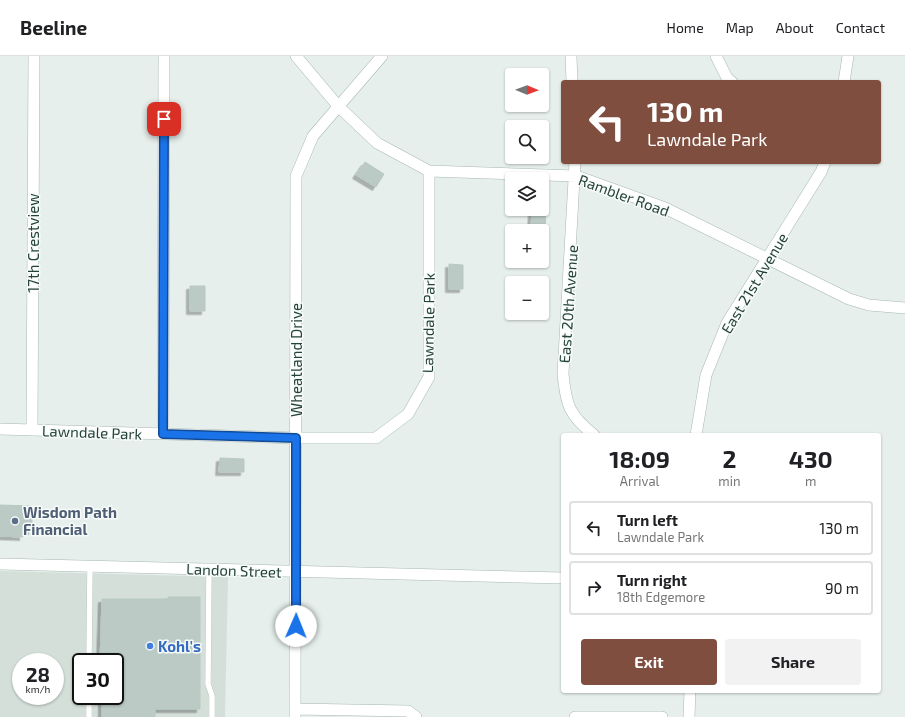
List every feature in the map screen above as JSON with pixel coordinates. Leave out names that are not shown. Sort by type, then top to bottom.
[{"type":"street","name":"17th Crestview","points":[[32,430],[34,56]]},
{"type":"street","points":[[163,434],[164,56]]},
{"type":"street","name":"Rambler Road","points":[[296,56],[338,106],[378,143],[429,172],[576,176],[665,208],[849,299],[868,305],[905,308]]},
{"type":"street","name":"Wheatland Drive","points":[[295,713],[297,572],[296,176],[313,136],[382,56]]},
{"type":"street","points":[[571,56],[572,80]]},
{"type":"street","points":[[716,56],[730,80]]},
{"type":"street","points":[[844,80],[848,56]]},
{"type":"street","name":"East 20th Avenue","points":[[575,164],[576,176],[563,374],[566,401],[578,422],[592,433]]},
{"type":"street","name":"East 21st Avenue","points":[[696,433],[706,376],[727,323],[768,259],[821,172],[824,164]]},
{"type":"street","name":"Lawndale Park","points":[[0,429],[296,438],[376,438],[408,414],[429,377],[429,172]]},
{"type":"street","name":"Landon Street","points":[[0,564],[561,578]]},
{"type":"street","points":[[689,717],[690,693]]},
{"type":"street","points":[[295,713],[408,711],[416,717]]},
{"type":"street","points":[[575,717],[662,717]]},
{"type":"lane","points":[[89,653],[90,566]]},
{"type":"lane","points":[[209,569],[208,684],[212,696],[212,717]]},
{"type":"lane","points":[[89,705],[89,717]]},
{"type":"shaded area","points":[[0,571],[228,577],[225,717],[0,717]]},
{"type":"building","points":[[365,162],[384,174],[376,187],[356,175]]},
{"type":"building","points":[[532,216],[546,216],[545,224],[531,224]]},
{"type":"building","points":[[449,264],[463,265],[463,289],[449,289]]},
{"type":"building","points":[[190,286],[205,286],[205,311],[190,311]]},
{"type":"building","points":[[220,458],[244,459],[244,472],[219,472]]},
{"type":"building","points":[[0,505],[32,506],[32,531],[23,531],[23,537],[0,536]]},
{"type":"building","name":"Kohl's","points":[[168,597],[200,597],[200,709],[155,709],[155,717],[102,717],[102,705],[124,705],[124,653],[100,653],[102,599],[168,599]]},
{"type":"place","name":"Wisdom Path Financial","points":[[15,521]]},
{"type":"place","name":"Kohl's","points":[[150,646]]},
{"type":"route","points":[[164,119],[163,434],[296,438],[296,626]]}]
